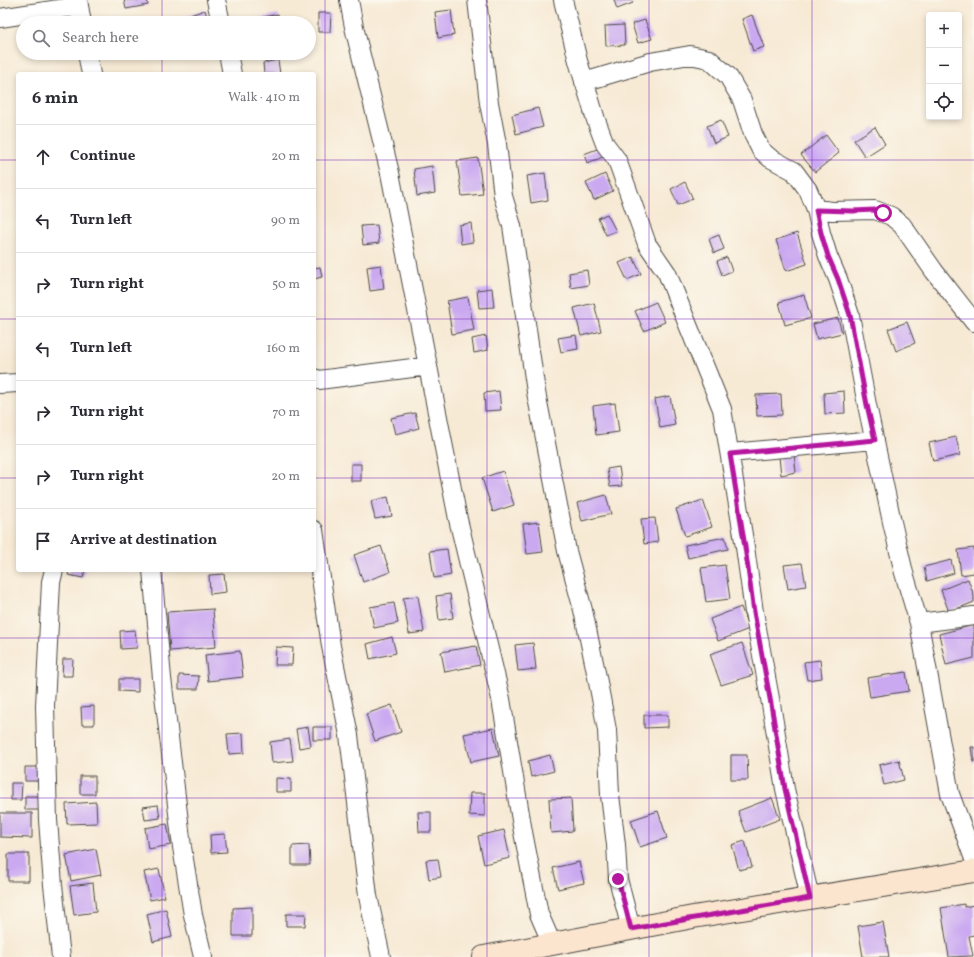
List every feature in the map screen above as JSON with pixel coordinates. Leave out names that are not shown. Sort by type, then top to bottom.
[{"type":"main road","points":[[484,957],[631,929],[974,871]]},
{"type":"street","points":[[216,0],[219,16]]},
{"type":"street","points":[[349,0],[354,27],[390,173],[458,519],[501,699],[522,825],[539,914],[552,944]]},
{"type":"street","points":[[476,0],[503,196],[512,226],[536,392],[567,551],[583,610],[606,724],[610,795],[616,845],[618,879],[631,929]]},
{"type":"street","points":[[563,0],[584,82],[605,144],[616,160],[647,244],[666,273],[722,409],[745,547],[754,612],[785,789],[810,898]]},
{"type":"street","points":[[20,16],[79,10]]},
{"type":"street","points":[[0,18],[16,16]]},
{"type":"street","points":[[584,82],[650,62],[690,55],[710,59],[728,76],[742,100],[753,134],[761,150],[770,158],[794,171],[808,190],[816,210],[828,256],[838,279],[850,315],[867,405],[902,566],[919,623],[950,794],[974,859]]},
{"type":"street","points":[[88,60],[91,72]]},
{"type":"street","points":[[229,60],[232,72]]},
{"type":"street","points":[[816,210],[875,210],[891,216],[902,225],[934,271],[974,322]]},
{"type":"street","points":[[316,379],[319,380],[428,366]]},
{"type":"street","points":[[0,384],[16,383]]},
{"type":"street","points":[[730,454],[875,440]]},
{"type":"street","points":[[316,544],[331,646],[348,735],[368,896],[382,957]]},
{"type":"street","points":[[54,572],[51,582],[45,706],[48,820],[61,957]]},
{"type":"street","points":[[152,572],[162,678],[182,847],[193,915],[203,957]]},
{"type":"street","points":[[919,623],[974,616]]},
{"type":"building","points":[[124,0],[147,0],[148,5],[126,9]]},
{"type":"building","points":[[614,0],[632,0],[633,3],[617,9]]},
{"type":"building","points":[[205,10],[207,16],[187,16]]},
{"type":"building","points":[[451,10],[454,35],[438,38],[435,12]]},
{"type":"building","points":[[318,13],[331,13],[330,32],[318,32]]},
{"type":"building","points":[[752,15],[764,47],[753,51],[742,19]]},
{"type":"building","points":[[645,20],[652,39],[638,43],[632,24]]},
{"type":"building","points":[[624,25],[625,45],[606,46],[605,26]]},
{"type":"building","points":[[278,60],[280,72],[264,72],[263,63]]},
{"type":"building","points":[[538,108],[543,127],[516,134],[512,115]]},
{"type":"building","points":[[721,120],[728,137],[714,143],[707,126]]},
{"type":"building","points":[[875,127],[885,144],[865,157],[854,140]]},
{"type":"building","points":[[826,135],[839,153],[815,172],[801,155]]},
{"type":"building","points":[[602,147],[606,156],[587,163],[584,154]]},
{"type":"building","points":[[478,158],[483,194],[462,196],[457,161]]},
{"type":"building","points":[[432,166],[435,193],[417,196],[414,169]]},
{"type":"building","points":[[545,173],[548,200],[531,203],[527,176]]},
{"type":"building","points":[[605,174],[613,191],[594,200],[586,183]]},
{"type":"building","points":[[685,182],[693,199],[678,205],[671,189]]},
{"type":"building","points":[[607,214],[616,231],[606,235],[598,218]]},
{"type":"building","points":[[471,223],[473,242],[461,244],[459,225]]},
{"type":"building","points":[[377,225],[379,243],[363,245],[361,226]]},
{"type":"building","points":[[797,233],[807,264],[786,271],[776,240]]},
{"type":"building","points":[[719,235],[724,249],[714,253],[709,239]]},
{"type":"building","points":[[633,257],[641,274],[627,280],[619,263]]},
{"type":"building","points":[[727,257],[732,271],[722,275],[717,261]]},
{"type":"building","points":[[381,265],[384,289],[370,291],[367,267]]},
{"type":"building","points":[[320,267],[322,277],[316,278],[316,268]]},
{"type":"building","points":[[587,270],[589,285],[571,288],[569,273]]},
{"type":"building","points":[[492,288],[494,307],[479,308],[477,290]]},
{"type":"building","points":[[804,295],[811,318],[785,325],[779,302]]},
{"type":"building","points":[[468,297],[474,330],[452,334],[447,301]]},
{"type":"building","points":[[656,302],[665,322],[644,331],[635,311]]},
{"type":"building","points":[[594,303],[601,331],[581,336],[574,308]]},
{"type":"building","points":[[838,318],[842,333],[817,339],[813,324]]},
{"type":"building","points":[[907,322],[915,343],[896,351],[888,329]]},
{"type":"building","points":[[576,335],[578,349],[561,352],[558,338]]},
{"type":"building","points":[[486,336],[488,350],[474,353],[472,339]]},
{"type":"building","points":[[499,391],[501,410],[485,411],[484,393]]},
{"type":"building","points":[[844,391],[845,413],[825,414],[824,393]]},
{"type":"building","points":[[781,394],[782,415],[757,416],[756,395]]},
{"type":"building","points":[[670,396],[675,425],[660,428],[655,399]]},
{"type":"building","points":[[615,403],[619,432],[596,435],[593,406]]},
{"type":"building","points":[[415,413],[419,428],[395,434],[391,418]]},
{"type":"building","points":[[956,437],[960,455],[933,461],[929,443]]},
{"type":"building","points":[[794,454],[796,472],[781,475],[779,457]]},
{"type":"building","points":[[351,464],[361,464],[361,481],[351,481]]},
{"type":"building","points":[[619,467],[622,486],[610,487],[607,469]]},
{"type":"building","points":[[503,471],[514,505],[493,512],[482,478]]},
{"type":"building","points":[[606,495],[611,514],[582,521],[577,503]]},
{"type":"building","points":[[388,497],[392,516],[375,519],[371,501]]},
{"type":"building","points":[[703,500],[712,527],[685,536],[676,509]]},
{"type":"building","points":[[655,518],[658,542],[644,544],[641,519]]},
{"type":"building","points":[[539,522],[543,552],[527,554],[523,524]]},
{"type":"building","points":[[725,537],[728,549],[688,558],[685,545]]},
{"type":"building","points":[[381,546],[390,572],[363,582],[354,555]]},
{"type":"building","points":[[974,548],[974,573],[961,575],[958,550]]},
{"type":"building","points":[[447,549],[451,575],[434,578],[430,551]]},
{"type":"building","points":[[951,560],[954,573],[927,581],[924,567]]},
{"type":"building","points":[[802,563],[806,586],[788,589],[784,565]]},
{"type":"building","points":[[725,565],[730,599],[706,602],[701,568]]},
{"type":"building","points":[[69,572],[84,572],[83,578],[68,575]]},
{"type":"building","points":[[224,574],[226,592],[210,594],[209,575]]},
{"type":"building","points":[[968,579],[974,596],[974,602],[949,612],[941,590]]},
{"type":"building","points":[[450,594],[453,618],[439,620],[436,596]]},
{"type":"building","points":[[418,596],[424,632],[409,634],[403,598]]},
{"type":"building","points":[[394,603],[398,623],[374,628],[370,607]]},
{"type":"building","points":[[741,607],[749,629],[718,641],[710,619]]},
{"type":"building","points":[[213,609],[216,647],[170,651],[167,612]]},
{"type":"building","points":[[974,625],[974,658],[946,665],[939,634]]},
{"type":"building","points":[[135,630],[137,648],[121,649],[120,631]]},
{"type":"building","points":[[392,637],[396,653],[370,659],[367,644]]},
{"type":"building","points":[[533,643],[536,669],[518,671],[515,645]]},
{"type":"building","points":[[742,643],[753,675],[721,685],[710,654]]},
{"type":"building","points":[[476,646],[480,665],[445,672],[441,652]]},
{"type":"building","points":[[276,647],[293,648],[292,665],[275,665]]},
{"type":"building","points":[[240,651],[243,677],[208,681],[205,655]]},
{"type":"building","points":[[63,659],[73,659],[72,676],[62,676]]},
{"type":"building","points":[[820,660],[822,678],[807,680],[804,662]]},
{"type":"building","points":[[906,672],[909,691],[870,697],[867,678]]},
{"type":"building","points":[[179,675],[199,676],[198,689],[179,689]]},
{"type":"building","points":[[119,679],[138,679],[138,692],[119,691]]},
{"type":"building","points":[[392,705],[401,732],[375,741],[366,714]]},
{"type":"building","points":[[94,706],[94,725],[82,725],[81,707]]},
{"type":"building","points":[[644,715],[668,715],[668,727],[644,728]]},
{"type":"building","points":[[308,727],[311,746],[299,748],[296,729]]},
{"type":"building","points":[[313,727],[332,727],[332,740],[313,740]]},
{"type":"building","points":[[493,728],[499,756],[471,762],[464,734]]},
{"type":"building","points":[[243,733],[244,753],[229,754],[227,734]]},
{"type":"building","points":[[290,739],[293,761],[272,763],[270,742]]},
{"type":"building","points":[[971,747],[974,747],[974,762],[973,762]]},
{"type":"building","points":[[550,755],[554,771],[531,777],[528,761]]},
{"type":"building","points":[[731,755],[747,755],[748,780],[731,780]]},
{"type":"building","points":[[899,760],[904,780],[884,785],[879,765]]},
{"type":"building","points":[[25,767],[41,767],[40,781],[25,781]]},
{"type":"building","points":[[80,776],[95,776],[95,794],[80,794]]},
{"type":"building","points":[[276,778],[291,779],[291,792],[276,792]]},
{"type":"building","points":[[11,783],[22,783],[21,800],[11,800]]},
{"type":"building","points":[[470,793],[485,793],[485,816],[469,815]]},
{"type":"building","points":[[25,796],[40,796],[40,810],[25,810]]},
{"type":"building","points":[[571,798],[573,831],[551,833],[549,799]]},
{"type":"building","points":[[772,798],[780,819],[746,832],[738,811]]},
{"type":"building","points":[[96,802],[97,823],[67,824],[66,804]]},
{"type":"building","points":[[158,805],[160,818],[145,820],[143,807]]},
{"type":"building","points":[[658,811],[667,838],[640,847],[631,820]]},
{"type":"building","points":[[418,812],[431,812],[431,832],[419,832]]},
{"type":"building","points":[[0,813],[32,813],[32,838],[0,837]]},
{"type":"building","points":[[167,824],[171,845],[148,849],[145,828]]},
{"type":"building","points":[[504,830],[510,858],[484,864],[478,836]]},
{"type":"building","points":[[225,834],[227,852],[211,853],[210,835]]},
{"type":"building","points":[[745,841],[752,867],[739,870],[732,845]]},
{"type":"building","points":[[309,845],[310,865],[292,865],[292,846]]},
{"type":"building","points":[[96,849],[101,875],[71,881],[66,855]]},
{"type":"building","points":[[8,854],[29,854],[29,881],[8,881]]},
{"type":"building","points":[[438,859],[441,877],[429,879],[426,860]]},
{"type":"building","points":[[579,862],[584,883],[558,889],[553,868]]},
{"type":"building","points":[[159,869],[165,897],[150,900],[144,872]]},
{"type":"building","points":[[93,883],[96,912],[74,915],[70,886]]},
{"type":"building","points":[[964,904],[964,907],[974,905],[974,935],[969,936],[973,956],[949,957],[941,908]]},
{"type":"building","points":[[252,907],[252,936],[233,936],[233,908]]},
{"type":"building","points":[[166,909],[172,937],[153,942],[147,914]]},
{"type":"building","points":[[286,914],[306,914],[305,926],[286,926]]},
{"type":"building","points":[[883,922],[889,957],[863,957],[858,926]]},
{"type":"route","points":[[618,879],[631,929],[810,898],[785,789],[754,612],[730,454],[875,440],[850,315],[838,279],[828,256],[816,210],[875,210],[883,213]]}]
